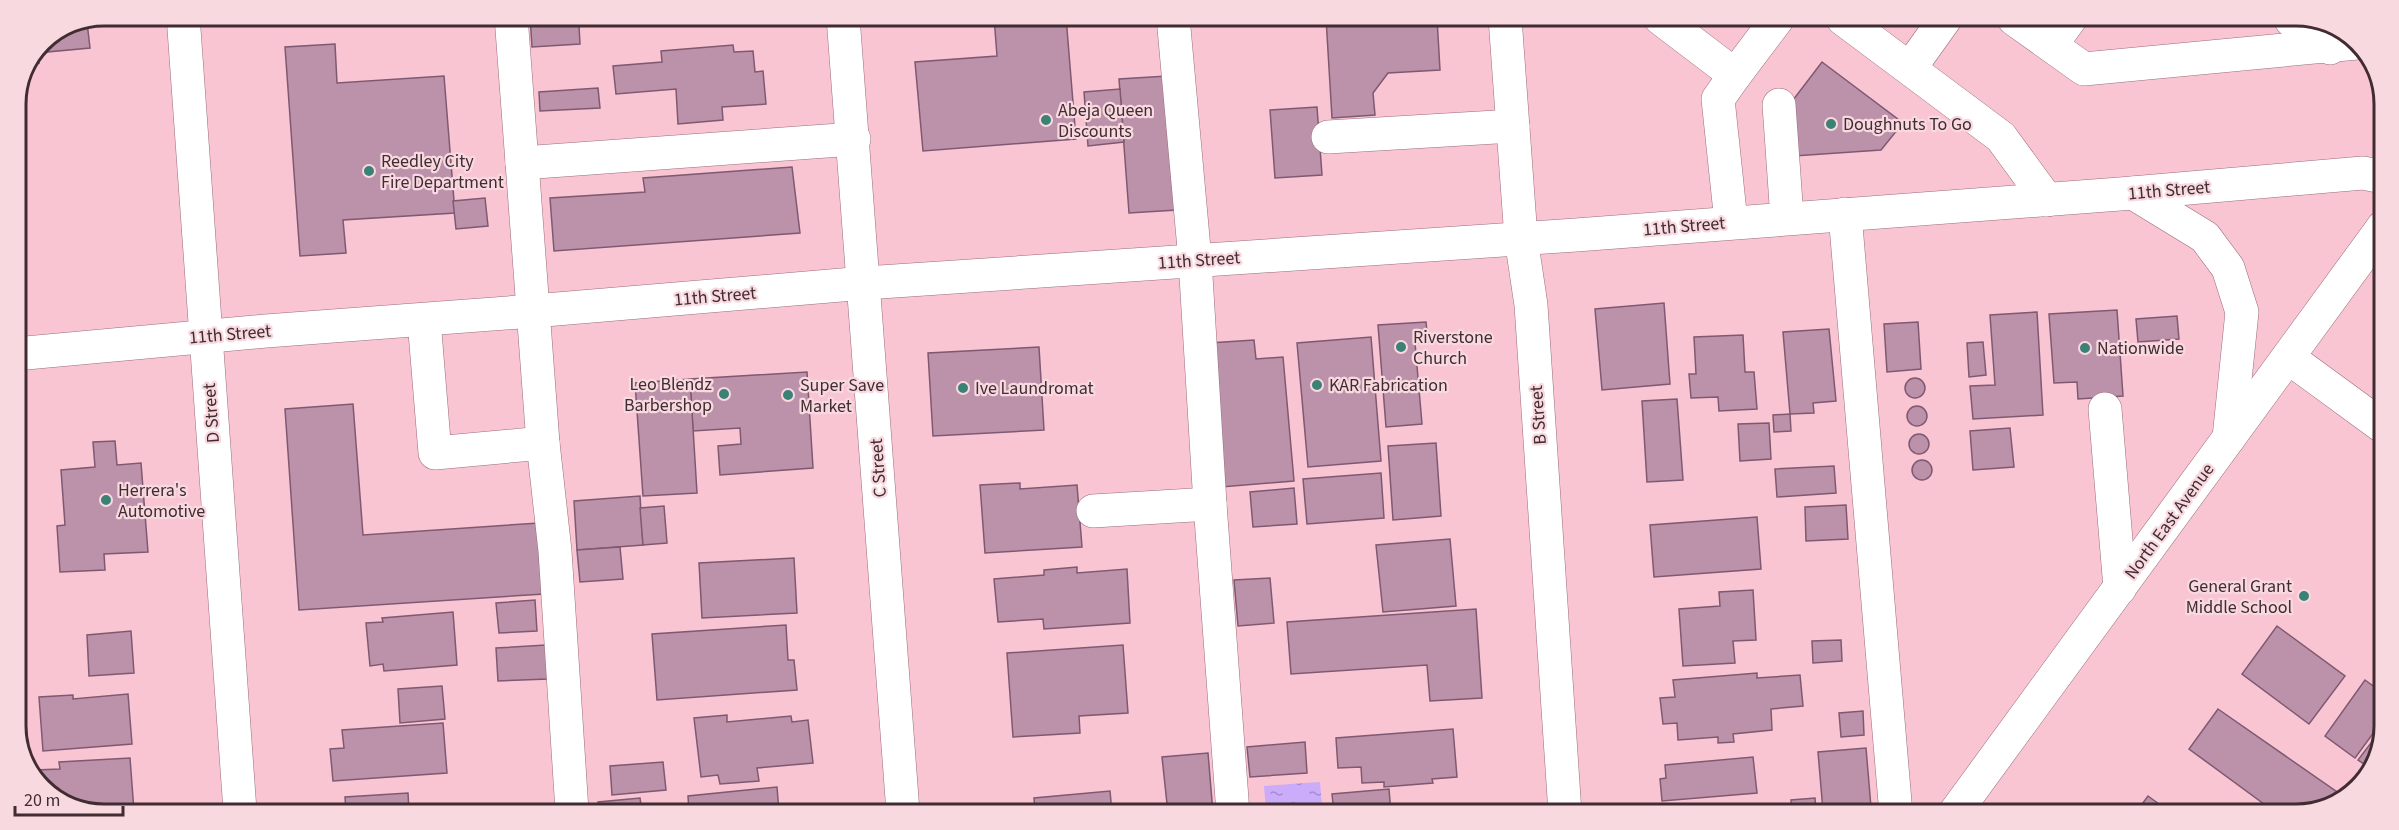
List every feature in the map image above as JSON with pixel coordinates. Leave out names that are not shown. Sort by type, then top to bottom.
[{"type":"street","name":"D Street","points":[[185,26],[239,804]]},
{"type":"street","points":[[512,26],[543,443],[555,551],[571,804]]},
{"type":"street","name":"C Street","points":[[844,26],[902,804]]},
{"type":"street","points":[[1174,26],[1195,260],[1232,804]]},
{"type":"street","name":"B Street","points":[[1507,26],[1521,238],[1531,305],[1564,804]]},
{"type":"street","points":[[1671,26],[1735,75]]},
{"type":"street","points":[[1731,222],[1719,99],[1772,26]]},
{"type":"street","points":[[1853,26],[2001,137],[2047,200]]},
{"type":"street","points":[[1910,68],[1940,26]]},
{"type":"street","points":[[2039,26],[2060,32],[2084,69],[2344,46]]},
{"type":"street","points":[[2303,26],[2344,46]]},
{"type":"street","points":[[1779,105],[1787,218]]},
{"type":"street","points":[[1328,137],[1513,126]]},
{"type":"street","points":[[522,163],[854,139]]},
{"type":"street","name":"11th Street","points":[[26,353],[205,336],[865,283],[2047,200],[2363,173],[2373,175]]},
{"type":"street","points":[[2133,193],[2205,237],[2228,268],[2242,312],[2229,438]]},
{"type":"street","points":[[1845,214],[1895,804]]},
{"type":"street","name":"North East Avenue","points":[[1960,804],[2373,241]]},
{"type":"street","points":[[424,320],[435,453],[543,443]]},
{"type":"street","points":[[2289,358],[2374,420]]},
{"type":"street","points":[[2105,409],[2120,588]]},
{"type":"street","points":[[1093,511],[1210,504]]},
{"type":"water","points":[[1320,782],[1322,804],[1265,804],[1264,786]]},
{"type":"building","points":[[531,26],[579,26],[580,44],[532,47]]},
{"type":"building","points":[[995,26],[1067,26],[1076,139],[923,151],[915,62],[997,56]]},
{"type":"building","points":[[1326,26],[1437,26],[1440,70],[1388,73],[1373,93],[1375,115],[1332,118]]},
{"type":"building","points":[[88,27],[90,48],[45,52],[60,39],[74,31]]},
{"type":"building","points":[[335,44],[337,83],[444,76],[455,213],[343,220],[346,253],[300,256],[285,47]]},
{"type":"building","points":[[733,45],[734,52],[753,51],[755,72],[763,71],[766,104],[722,107],[723,120],[678,124],[676,89],[616,94],[613,66],[662,62],[661,51]]},
{"type":"building","points":[[1822,62],[1903,123],[1881,150],[1794,156],[1790,104]]},
{"type":"building","points":[[1167,76],[1177,210],[1129,213],[1119,79]]},
{"type":"building","points":[[598,88],[600,108],[540,111],[539,92]]},
{"type":"building","points":[[1120,89],[1124,142],[1088,146],[1084,92]]},
{"type":"building","points":[[1317,107],[1322,175],[1275,178],[1270,110]]},
{"type":"building","points":[[792,167],[800,233],[554,251],[550,198],[645,192],[643,178]]},
{"type":"building","points":[[485,198],[488,226],[456,229],[453,201]]},
{"type":"building","points":[[1664,303],[1670,384],[1602,390],[1595,309]]},
{"type":"building","points":[[2117,310],[2123,396],[2078,399],[2077,382],[2054,383],[2049,314]]},
{"type":"building","points":[[2037,312],[2043,415],[1973,419],[1970,386],[1995,385],[1990,315]]},
{"type":"building","points":[[2177,316],[2179,339],[2138,342],[2136,319]]},
{"type":"building","points":[[1426,322],[1428,342],[1415,343],[1422,424],[1386,427],[1378,325]]},
{"type":"building","points":[[1918,322],[1921,369],[1887,372],[1884,324]]},
{"type":"building","points":[[1829,329],[1836,401],[1813,403],[1814,413],[1790,414],[1783,332]]},
{"type":"building","points":[[1743,335],[1745,372],[1754,372],[1757,409],[1719,411],[1718,397],[1691,398],[1689,374],[1696,374],[1694,337]]},
{"type":"building","points":[[1371,337],[1381,461],[1308,467],[1297,343]]},
{"type":"building","points":[[1254,340],[1256,359],[1283,357],[1294,481],[1221,487],[1209,343]]},
{"type":"building","points":[[1983,342],[1986,375],[1969,377],[1967,343]]},
{"type":"building","points":[[1039,347],[1044,430],[933,436],[928,353]]},
{"type":"building","points":[[807,372],[813,468],[720,475],[718,446],[741,444],[740,428],[693,431],[690,379]]},
{"type":"building","points":[[1911,378],[1919,378],[1925,384],[1925,392],[1919,398],[1911,398],[1905,392],[1905,384]]},
{"type":"building","points":[[690,379],[697,493],[643,496],[635,383]]},
{"type":"building","points":[[1677,399],[1683,480],[1647,482],[1642,401]]},
{"type":"building","points":[[353,404],[363,535],[539,523],[544,594],[299,610],[285,409]]},
{"type":"building","points":[[1913,406],[1921,406],[1927,412],[1927,420],[1921,426],[1913,426],[1907,420],[1907,412]]},
{"type":"building","points":[[1790,414],[1791,431],[1774,432],[1773,415]]},
{"type":"building","points":[[1769,423],[1771,459],[1740,461],[1738,424]]},
{"type":"building","points":[[2010,428],[2014,467],[1973,470],[1970,431]]},
{"type":"building","points":[[1915,434],[1923,434],[1929,440],[1929,448],[1923,454],[1915,454],[1909,448],[1909,440]]},
{"type":"building","points":[[115,441],[117,465],[141,463],[148,552],[104,554],[105,570],[60,572],[57,526],[65,525],[61,470],[95,467],[93,442]]},
{"type":"building","points":[[1436,443],[1441,516],[1393,520],[1388,446]]},
{"type":"building","points":[[1918,460],[1926,460],[1932,466],[1932,474],[1926,480],[1918,480],[1912,474],[1912,466]]},
{"type":"building","points":[[1834,466],[1836,493],[1777,497],[1775,469]]},
{"type":"building","points":[[1381,473],[1384,518],[1307,524],[1303,479]]},
{"type":"building","points":[[1020,483],[1020,489],[1077,485],[1082,547],[985,553],[980,485]]},
{"type":"building","points":[[1294,488],[1297,524],[1253,527],[1250,492]]},
{"type":"building","points":[[640,496],[643,545],[577,550],[574,501]]},
{"type":"building","points":[[1846,505],[1848,539],[1806,541],[1805,507]]},
{"type":"building","points":[[664,506],[667,543],[643,545],[640,508]]},
{"type":"building","points":[[1757,517],[1761,569],[1654,577],[1650,525]]},
{"type":"building","points":[[1450,539],[1456,606],[1383,612],[1376,545]]},
{"type":"building","points":[[620,547],[623,579],[580,582],[577,550]]},
{"type":"building","points":[[794,558],[797,613],[702,618],[699,563]]},
{"type":"building","points":[[1077,567],[1077,573],[1127,569],[1130,623],[1044,629],[1043,619],[998,622],[994,579],[1044,575],[1044,570]]},
{"type":"building","points":[[1270,578],[1274,623],[1238,626],[1234,580]]},
{"type":"building","points":[[1753,590],[1756,640],[1733,641],[1735,663],[1683,666],[1679,609],[1720,606],[1719,592]]},
{"type":"building","points":[[535,600],[537,631],[499,633],[496,603]]},
{"type":"building","points":[[1476,609],[1482,698],[1430,701],[1427,665],[1291,674],[1287,622]]},
{"type":"building","points":[[453,612],[457,665],[384,671],[383,664],[370,666],[366,623],[383,622],[382,618]]},
{"type":"building","points":[[786,625],[788,660],[794,660],[797,690],[657,700],[652,634]]},
{"type":"building","points":[[2277,626],[2345,676],[2309,724],[2242,674]]},
{"type":"building","points":[[131,631],[134,673],[89,676],[87,635]]},
{"type":"building","points":[[1841,640],[1842,661],[1813,663],[1812,641]]},
{"type":"building","points":[[546,645],[548,679],[498,681],[496,648]]},
{"type":"building","points":[[1123,645],[1128,713],[1079,716],[1080,733],[1013,737],[1007,653]]},
{"type":"building","points":[[1757,673],[1757,678],[1800,675],[1803,706],[1771,709],[1772,730],[1733,734],[1734,742],[1718,743],[1718,737],[1678,740],[1677,723],[1663,724],[1660,698],[1675,697],[1673,680]]},
{"type":"building","points":[[2365,680],[2374,687],[2373,733],[2355,758],[2325,736]]},
{"type":"building","points":[[442,686],[445,719],[400,723],[398,689]]},
{"type":"building","points":[[128,694],[132,744],[43,751],[39,697],[73,695],[73,699]]},
{"type":"building","points":[[2218,709],[2337,792],[2306,804],[2264,804],[2189,749]]},
{"type":"building","points":[[1863,711],[1864,735],[1841,737],[1839,713]]},
{"type":"building","points":[[727,715],[727,722],[791,716],[792,722],[808,720],[813,763],[757,768],[759,781],[720,784],[718,775],[701,777],[694,718]]},
{"type":"building","points":[[443,723],[447,773],[333,781],[330,749],[344,748],[342,730]]},
{"type":"building","points":[[1453,729],[1457,777],[1432,779],[1433,783],[1384,787],[1384,782],[1362,783],[1361,767],[1338,768],[1336,738]]},
{"type":"building","points":[[2372,741],[2364,764],[2358,760]]},
{"type":"building","points":[[1305,742],[1307,773],[1250,777],[1247,747]]},
{"type":"building","points":[[1866,748],[1871,804],[1822,804],[1818,752]]},
{"type":"building","points":[[1208,753],[1212,804],[1167,804],[1162,757]]},
{"type":"building","points":[[1753,757],[1757,793],[1662,801],[1660,779],[1666,778],[1665,765]]},
{"type":"building","points":[[130,758],[133,804],[93,804],[69,796],[48,782],[39,770],[60,769],[59,762]]},
{"type":"building","points":[[663,762],[666,790],[612,795],[610,766]]},
{"type":"building","points":[[777,787],[778,804],[688,804],[688,796]]},
{"type":"building","points":[[1389,789],[1390,804],[1333,804],[1332,794]]},
{"type":"building","points":[[1110,791],[1111,804],[1034,804],[1034,798]]},
{"type":"building","points":[[408,793],[409,804],[346,804],[345,797]]},
{"type":"building","points":[[2148,796],[2159,804],[2142,804]]},
{"type":"building","points":[[640,798],[641,804],[598,804],[598,802]]},
{"type":"building","points":[[1815,798],[1815,804],[1791,804],[1791,800]]},
{"type":"place","name":"Abeja Queen Discounts","points":[[1046,120]]},
{"type":"place","name":"Doughnuts To Go","points":[[1831,124]]},
{"type":"place","name":"Reedley City Fire Department","points":[[369,171]]},
{"type":"place","name":"Riverstone Church","points":[[1401,347]]},
{"type":"place","name":"Nationwide","points":[[2085,348]]},
{"type":"place","name":"KAR Fabrication","points":[[1317,385]]},
{"type":"place","name":"Ive Laundromat","points":[[963,388]]},
{"type":"place","name":"Leo Blendz Barbershop","points":[[724,394]]},
{"type":"place","name":"Super Save Market","points":[[788,395]]},
{"type":"place","name":"Herrera's Automotive","points":[[106,500]]},
{"type":"place","name":"General Grant Middle School","points":[[2304,596]]}]
